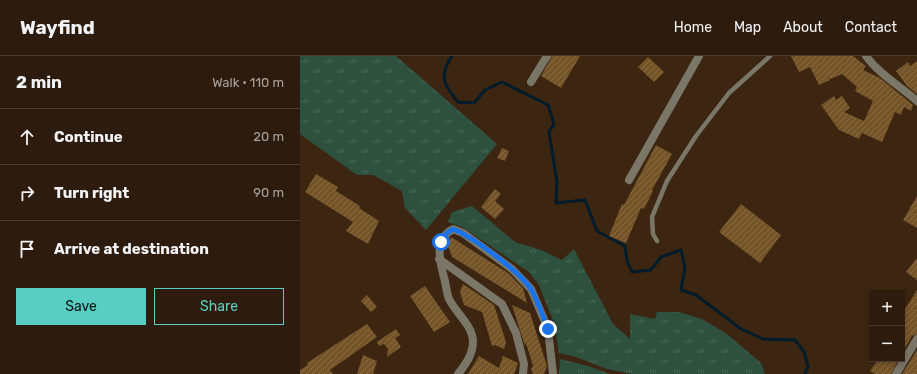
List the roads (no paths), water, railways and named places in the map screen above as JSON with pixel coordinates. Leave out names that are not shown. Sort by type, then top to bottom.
[{"type":"street","points":[[531,82],[547,56]]},
{"type":"street","points":[[629,180],[700,56]]},
{"type":"street","points":[[866,56],[874,68],[896,82],[917,101]]},
{"type":"street","points":[[458,374],[472,351],[473,340],[469,329],[449,299],[439,259],[441,242],[447,233],[453,229],[463,233],[512,269],[531,289],[548,329],[553,374]]},
{"type":"street","points":[[439,259],[502,304],[516,333],[524,364],[523,374]]},
{"type":"street","points":[[896,374],[917,339]]},
{"type":"lane","points":[[657,241],[653,234],[652,217],[667,181],[696,136],[729,93],[770,56]]},
{"type":"waterway","points":[[452,56],[445,70],[444,80],[449,91],[458,102],[474,103],[485,90],[502,82],[548,105],[554,124],[549,132],[557,182],[556,203],[585,200],[597,231],[625,246],[627,261],[632,272],[651,270],[661,257],[681,250],[685,268],[681,290],[696,295],[741,329],[763,339],[795,340],[804,352],[808,366],[805,374]]}]
